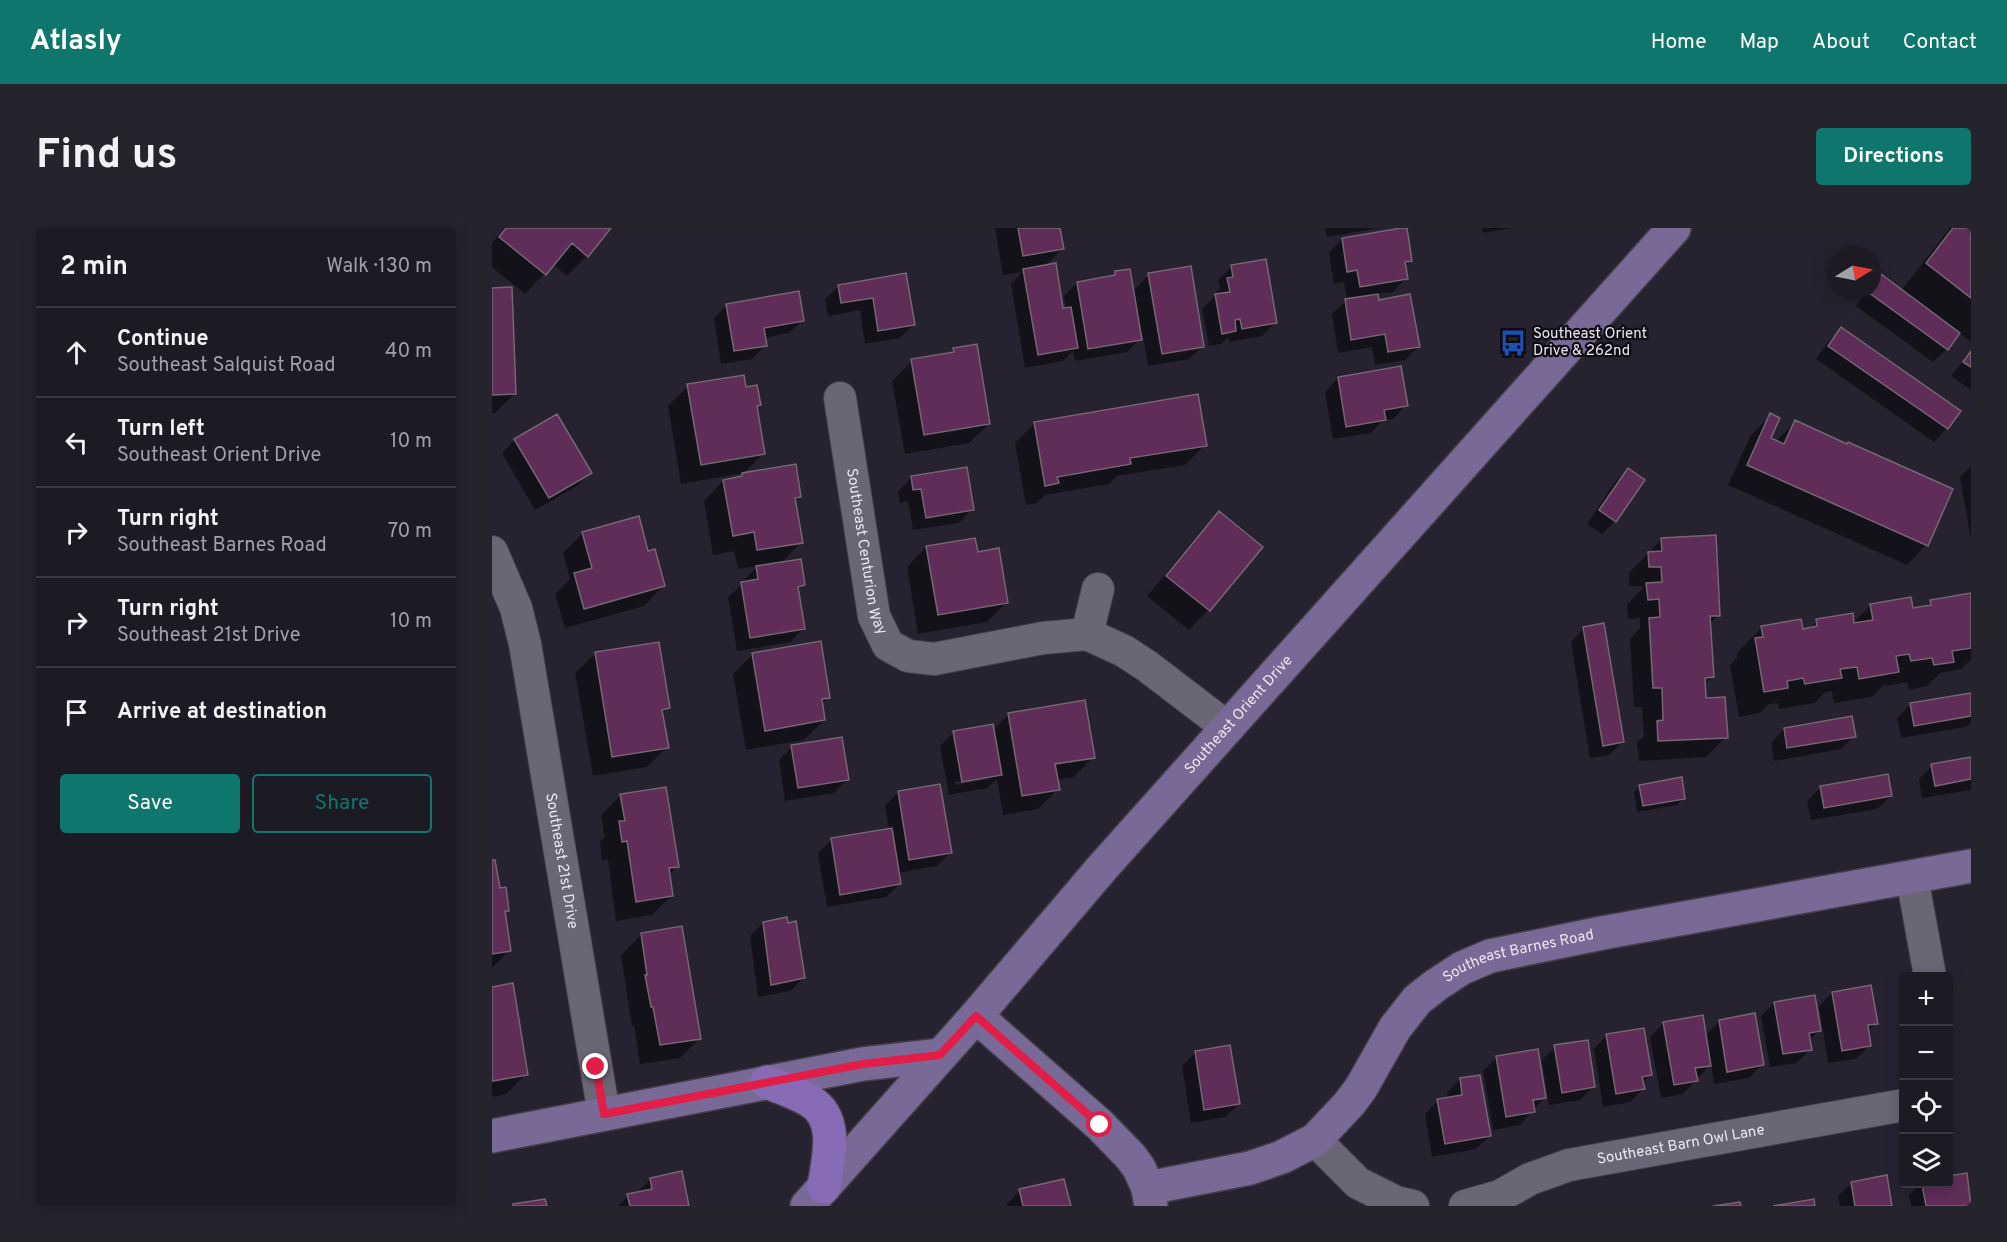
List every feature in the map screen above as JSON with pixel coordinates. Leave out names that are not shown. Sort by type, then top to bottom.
[{"type":"main road","points":[[767,1082],[812,1102],[823,1112],[829,1131],[830,1146],[816,1197]]},
{"type":"street","name":"Southeast Orient Drive","points":[[816,1197],[976,1016],[1094,877],[1674,228]]},
{"type":"street","name":"Southeast Centurion Way","points":[[840,398],[874,616],[888,645],[908,656],[934,659],[1043,638],[1087,634],[1124,651],[1147,666],[1228,728]]},
{"type":"street","name":"Southeast 21st Drive","points":[[492,552],[504,610],[527,656],[604,1114]]},
{"type":"street","points":[[1087,634],[1098,590]]},
{"type":"street","name":"Southeast Barnes Road","points":[[1149,1197],[1250,1168],[1315,1140],[1361,1088],[1395,1028],[1417,1000],[1462,968],[1490,956],[1971,866]]},
{"type":"street","points":[[1912,877],[1929,972]]},
{"type":"street","points":[[976,1016],[1100,1125],[1131,1157],[1139,1168],[1149,1197]]},
{"type":"street","points":[[492,1136],[863,1064],[940,1055]]},
{"type":"street","name":"Southeast Barn Owl Lane","points":[[1465,1206],[1500,1196],[1530,1179],[1569,1165],[1899,1106]]},
{"type":"street","points":[[1315,1140],[1358,1183],[1396,1202],[1413,1206]]},
{"type":"building","points":[[506,228],[611,228],[588,257],[572,243],[546,275],[499,237]]},
{"type":"building","points":[[1018,228],[1060,228],[1064,249],[1023,256]]},
{"type":"building","points":[[1407,228],[1412,261],[1405,262],[1408,279],[1360,287],[1357,270],[1347,272],[1342,238]]},
{"type":"building","points":[[1953,228],[1971,228],[1971,298],[1926,263]]},
{"type":"building","points":[[1266,259],[1277,323],[1242,329],[1240,319],[1235,320],[1236,331],[1222,334],[1215,294],[1230,292],[1227,278],[1233,277],[1231,265]]},
{"type":"building","points":[[1056,263],[1063,308],[1071,307],[1078,348],[1038,355],[1023,269]]},
{"type":"building","points":[[1191,266],[1204,347],[1162,354],[1148,273]]},
{"type":"building","points":[[1130,269],[1142,340],[1088,349],[1077,282],[1115,275],[1115,271]]},
{"type":"building","points":[[906,273],[915,325],[878,331],[873,298],[841,303],[838,285]]},
{"type":"building","points":[[1881,274],[1960,333],[1948,350],[1879,300],[1881,300]]},
{"type":"building","points":[[512,287],[516,394],[492,395],[492,288]]},
{"type":"building","points":[[799,291],[804,321],[764,328],[767,346],[734,351],[726,304]]},
{"type":"building","points":[[1378,294],[1379,300],[1410,294],[1420,347],[1388,352],[1385,334],[1351,340],[1345,299]]},
{"type":"building","points":[[1841,327],[1961,411],[1948,429],[1828,346]]},
{"type":"building","points":[[977,344],[990,424],[924,435],[911,359],[954,352],[953,348]]},
{"type":"building","points":[[1971,351],[1971,367],[1963,362]]},
{"type":"building","points":[[1401,366],[1408,406],[1384,410],[1386,420],[1346,427],[1338,377]]},
{"type":"building","points":[[744,375],[746,387],[757,385],[761,405],[757,406],[765,454],[701,465],[687,384]]},
{"type":"building","points":[[1198,394],[1207,446],[1130,458],[1131,464],[1057,477],[1059,483],[1045,486],[1034,422]]},
{"type":"building","points":[[1770,413],[1780,418],[1771,438],[1784,444],[1795,420],[1953,489],[1928,546],[1747,465]]},
{"type":"building","points":[[557,414],[592,473],[549,498],[514,439]]},
{"type":"building","points":[[796,464],[801,497],[795,498],[803,543],[757,550],[754,532],[733,536],[723,480],[742,476],[742,473]]},
{"type":"building","points":[[967,467],[974,510],[926,518],[921,489],[913,490],[911,476]]},
{"type":"building","points":[[1628,468],[1645,480],[1616,522],[1599,510]]},
{"type":"building","points":[[1219,511],[1263,547],[1210,611],[1166,576]]},
{"type":"building","points":[[639,516],[648,551],[655,549],[665,586],[584,609],[574,573],[592,568],[582,532]]},
{"type":"building","points":[[1716,535],[1720,616],[1710,616],[1714,677],[1705,678],[1706,698],[1725,697],[1728,738],[1658,741],[1657,721],[1663,720],[1662,688],[1653,688],[1649,618],[1660,617],[1659,599],[1648,600],[1646,583],[1662,582],[1661,567],[1649,567],[1648,552],[1662,551],[1661,538]]},
{"type":"building","points":[[975,538],[978,552],[999,548],[1008,603],[938,615],[926,546]]},
{"type":"building","points":[[801,559],[805,585],[798,587],[805,629],[750,638],[741,582],[758,579],[756,566]]},
{"type":"building","points":[[1971,593],[1971,648],[1952,651],[1954,662],[1934,665],[1932,658],[1911,661],[1909,654],[1896,656],[1899,672],[1859,679],[1857,667],[1840,669],[1842,678],[1805,684],[1803,678],[1787,681],[1788,688],[1764,692],[1755,638],[1763,637],[1761,626],[1801,619],[1803,629],[1817,626],[1816,619],[1853,613],[1854,623],[1873,620],[1870,604],[1911,597],[1913,608],[1931,605],[1930,600]]},
{"type":"building","points":[[1604,623],[1624,742],[1603,746],[1583,627]]},
{"type":"building","points":[[821,641],[830,698],[822,699],[825,720],[765,731],[752,653]]},
{"type":"building","points":[[659,642],[670,708],[662,710],[669,748],[612,757],[595,652]]},
{"type":"building","points":[[1971,693],[1971,716],[1914,726],[1910,703]]},
{"type":"building","points":[[1085,700],[1095,758],[1055,764],[1060,790],[1022,796],[1008,713]]},
{"type":"building","points":[[1852,716],[1856,737],[1787,748],[1784,728]]},
{"type":"building","points":[[993,724],[1002,775],[962,782],[953,731]]},
{"type":"building","points":[[842,737],[849,780],[798,788],[791,745]]},
{"type":"building","points":[[1971,757],[1971,779],[1935,786],[1931,764]]},
{"type":"building","points":[[1888,774],[1892,796],[1824,808],[1820,786]]},
{"type":"building","points":[[1682,777],[1685,799],[1643,806],[1639,785]]},
{"type":"building","points":[[940,784],[952,853],[909,860],[898,791]]},
{"type":"building","points":[[666,787],[679,867],[669,868],[673,896],[636,902],[627,841],[622,842],[619,821],[625,821],[620,794]]},
{"type":"building","points":[[892,828],[901,884],[840,895],[831,838]]},
{"type":"building","points":[[492,860],[495,860],[500,888],[506,887],[509,911],[505,911],[511,951],[492,954]]},
{"type":"building","points":[[787,917],[788,923],[796,921],[805,978],[771,985],[763,922]]},
{"type":"building","points":[[682,926],[701,1039],[660,1045],[645,975],[647,975],[641,933]]},
{"type":"building","points":[[513,983],[528,1075],[492,1081],[492,987]]},
{"type":"building","points":[[1871,985],[1878,1024],[1868,1025],[1871,1046],[1842,1051],[1832,992]]},
{"type":"building","points":[[1815,995],[1821,1031],[1809,1033],[1812,1050],[1783,1054],[1774,1002]]},
{"type":"building","points":[[1755,1013],[1764,1065],[1727,1072],[1719,1020]]},
{"type":"building","points":[[1703,1015],[1711,1066],[1695,1068],[1698,1081],[1674,1085],[1663,1022]]},
{"type":"building","points":[[1644,1028],[1652,1075],[1642,1077],[1645,1089],[1616,1094],[1606,1034]]},
{"type":"building","points":[[1588,1040],[1595,1087],[1562,1093],[1554,1045]]},
{"type":"building","points":[[1230,1045],[1240,1104],[1204,1110],[1195,1051]]},
{"type":"building","points":[[1538,1049],[1546,1098],[1533,1100],[1535,1112],[1506,1117],[1496,1056]]},
{"type":"building","points":[[1480,1075],[1491,1136],[1445,1144],[1437,1099],[1462,1095],[1460,1078]]},
{"type":"building","points":[[682,1171],[689,1206],[630,1206],[627,1194],[652,1189],[650,1178]]},
{"type":"building","points":[[1967,1173],[1971,1206],[1926,1206],[1923,1188],[1953,1188],[1953,1175]]},
{"type":"building","points":[[1887,1175],[1892,1206],[1855,1206],[1851,1182]]},
{"type":"building","points":[[1064,1179],[1071,1206],[1023,1206],[1019,1189]]},
{"type":"building","points":[[545,1199],[547,1206],[513,1206],[513,1204]]},
{"type":"building","points":[[1814,1199],[1815,1206],[1773,1206]]},
{"type":"building","points":[[1740,1202],[1741,1206],[1713,1206]]},
{"type":"place","name":"Southeast Orient Drive & 262nd","points":[[1513,343]]},
{"type":"route","points":[[596,1067],[604,1114],[863,1064],[940,1055],[976,1016],[1100,1125]]}]
